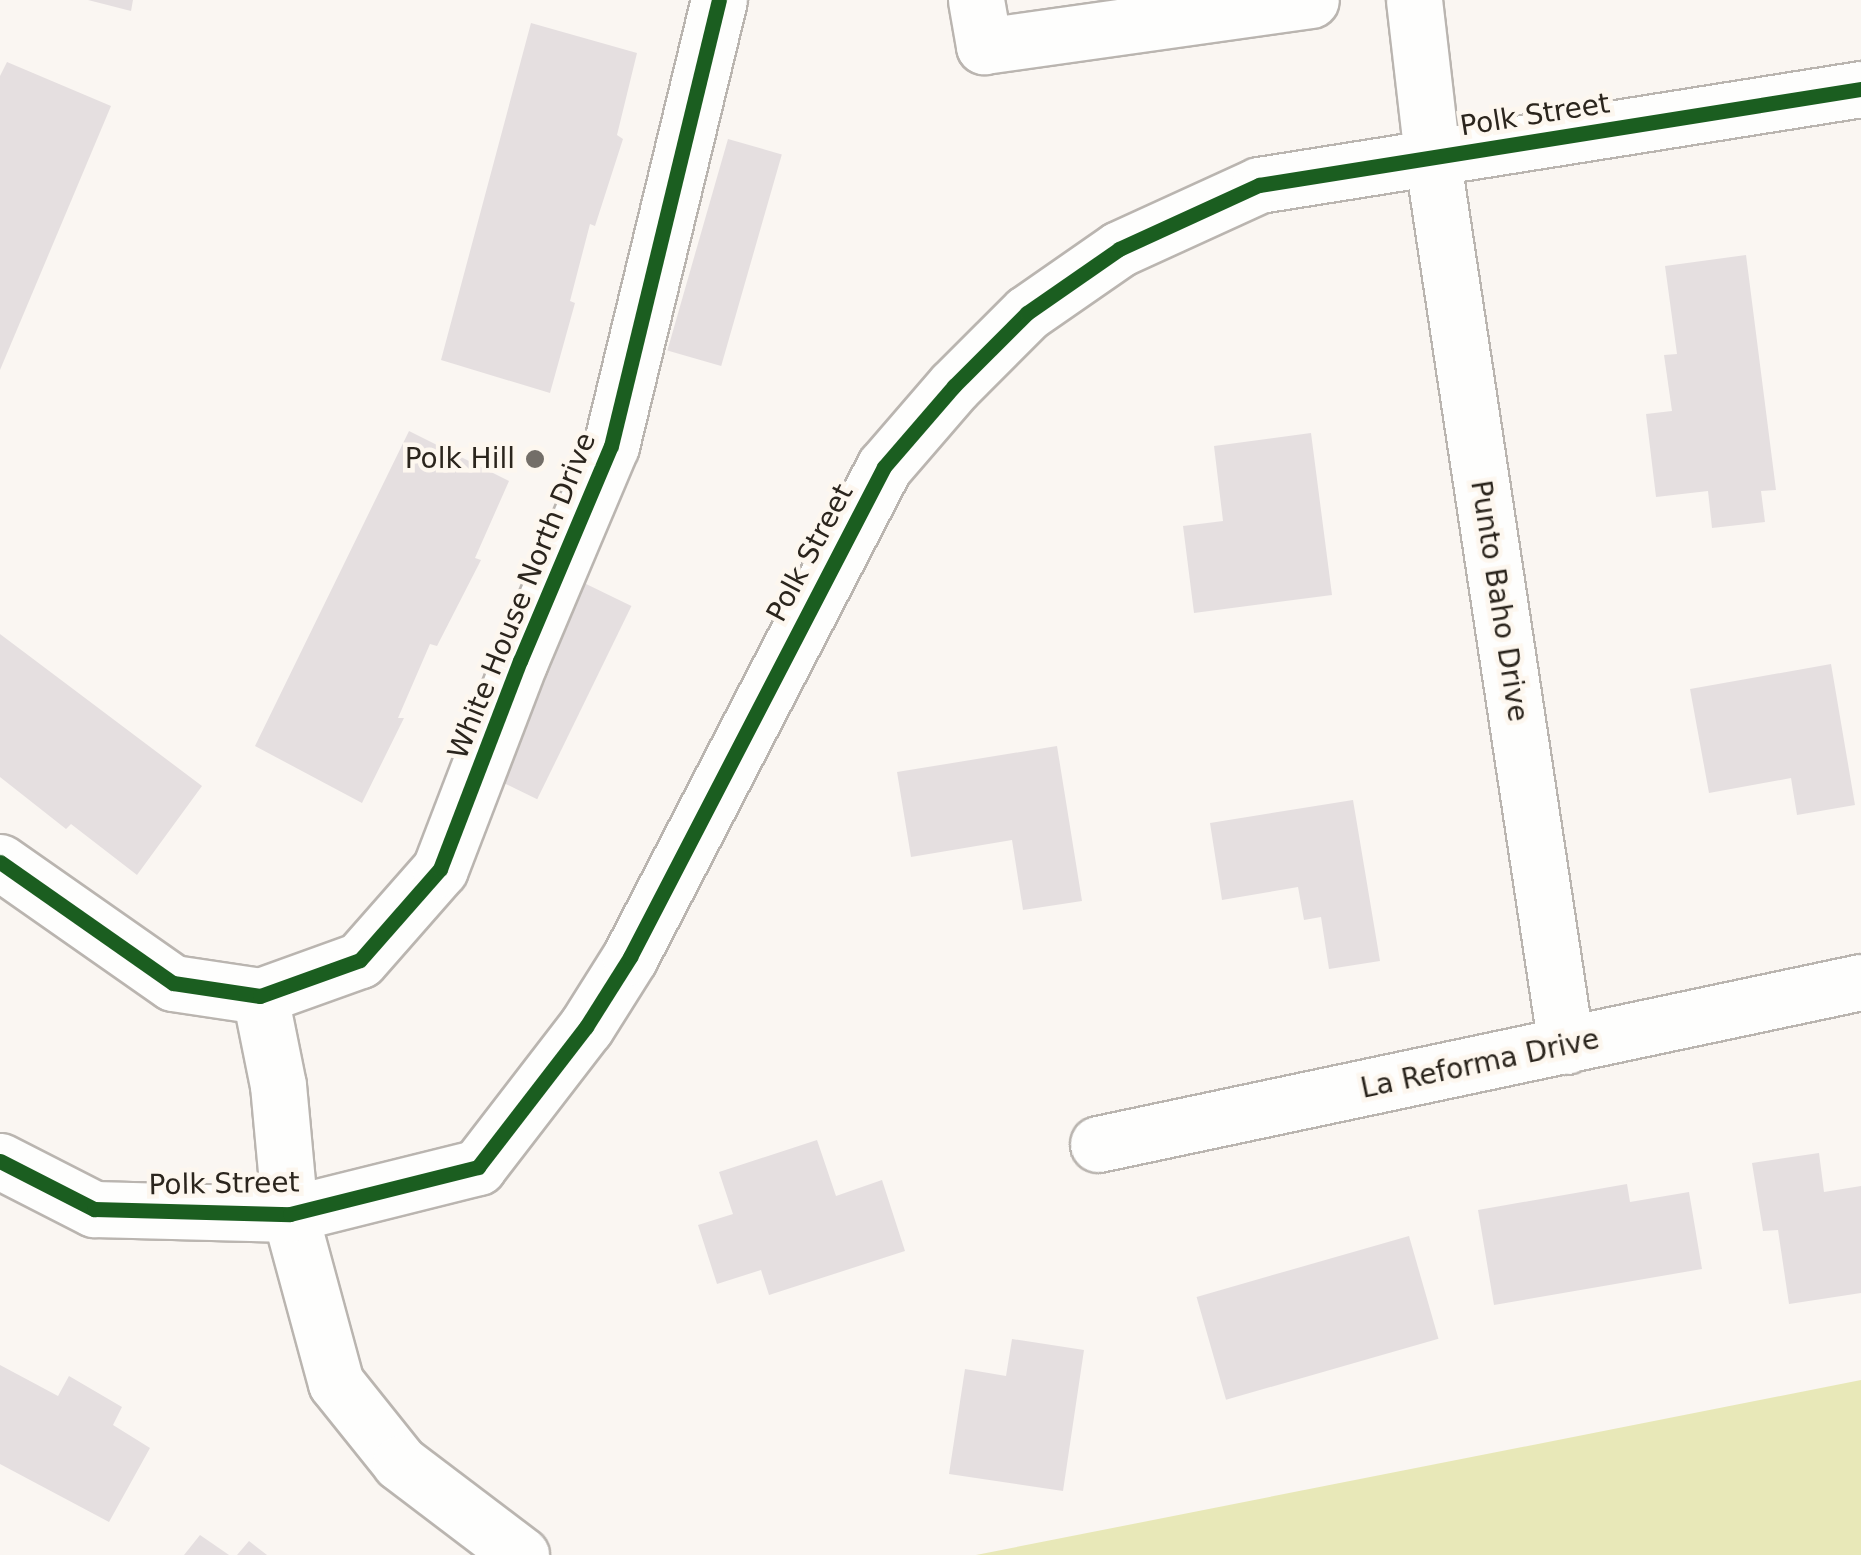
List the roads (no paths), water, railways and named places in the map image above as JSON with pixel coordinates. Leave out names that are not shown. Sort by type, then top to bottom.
[{"type":"street","name":"White House North Drive","points":[[260,996],[360,960],[440,869],[520,662],[611,446],[719,0]]},
{"type":"street","points":[[976,0],[984,46],[1311,0]]},
{"type":"street","name":"Punto Baho Drive","points":[[1414,0],[1432,156],[1566,1046]]},
{"type":"street","name":"Polk Street","points":[[0,1161],[94,1209],[290,1214],[478,1167],[586,1027],[630,957],[884,467],[954,386],[1027,313],[1119,249],[1258,185],[1861,90]]},
{"type":"street","points":[[0,862],[172,983],[260,996],[278,1085],[290,1214],[336,1383],[400,1463],[521,1555]]},
{"type":"street","name":"La Reforma Drive","points":[[1098,1144],[1861,982]]},
{"type":"place","name":"Polk Hill","points":[[535,459]]}]
